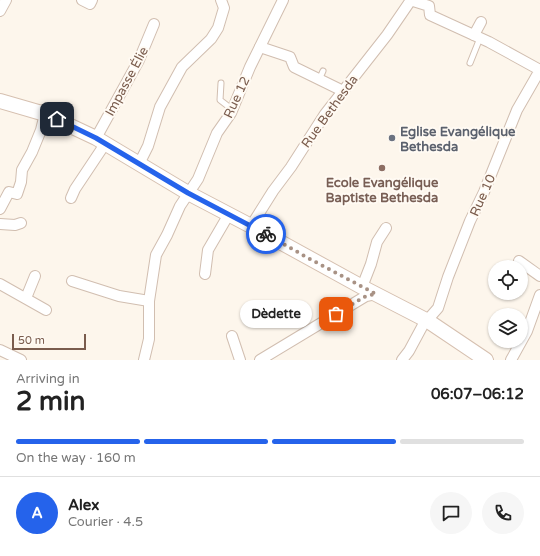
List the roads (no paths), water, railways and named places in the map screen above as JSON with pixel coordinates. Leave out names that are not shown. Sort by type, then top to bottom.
[{"type":"main road","points":[[0,101],[45,114],[100,141],[188,193],[428,321],[481,359]]},
{"type":"street","points":[[0,11],[6,0]]},
{"type":"street","points":[[82,0],[90,4],[92,0]]},
{"type":"street","points":[[139,164],[148,146],[160,107],[182,67],[211,39],[218,28],[224,8],[221,0]]},
{"type":"street","name":"Rue 12","points":[[144,360],[149,339],[149,301],[156,255],[180,206],[198,179],[217,133],[234,110],[250,67],[283,0]]},
{"type":"street","points":[[411,0],[431,3],[430,15],[477,36],[540,70]]},
{"type":"street","name":"Rue Bethesda","points":[[251,226],[325,114],[387,35],[411,0]]},
{"type":"street","points":[[477,36],[481,22]]},
{"type":"street","name":"Impasse Élie","points":[[71,198],[139,60],[154,24]]},
{"type":"street","points":[[260,47],[290,57],[294,67],[321,75],[343,91]]},
{"type":"street","name":"Rue 10","points":[[402,360],[409,351],[423,325],[438,308],[448,277],[470,221],[484,192],[516,110],[540,70]]},
{"type":"street","points":[[0,209],[9,192],[17,194],[21,182],[22,170],[32,152],[41,130],[45,114]]},
{"type":"street","points":[[205,274],[208,250],[229,214]]},
{"type":"street","points":[[0,224],[15,225],[21,223]]},
{"type":"street","points":[[362,287],[371,264],[377,242],[386,228]]},
{"type":"street","points":[[528,267],[540,276]]},
{"type":"street","points":[[26,298],[35,276]]},
{"type":"street","points":[[72,281],[119,296],[149,301]]},
{"type":"street","points":[[0,284],[46,310]]},
{"type":"street","points":[[260,360],[366,296],[376,294]]},
{"type":"street","points":[[511,360],[527,331],[540,295]]},
{"type":"street","points":[[232,336],[240,360]]},
{"type":"street","points":[[0,350],[21,360]]},
{"type":"lane","points":[[470,63],[477,36]]},
{"type":"lane","points":[[221,83],[220,100],[234,110]]},
{"type":"place","name":"Eglise Evangélique Bethesda","points":[[392,138]]},
{"type":"place","name":"Ecole Evangélique Baptiste Bethesda","points":[[382,168]]},
{"type":"place","name":"Dèdette","points":[[336,314]]}]
